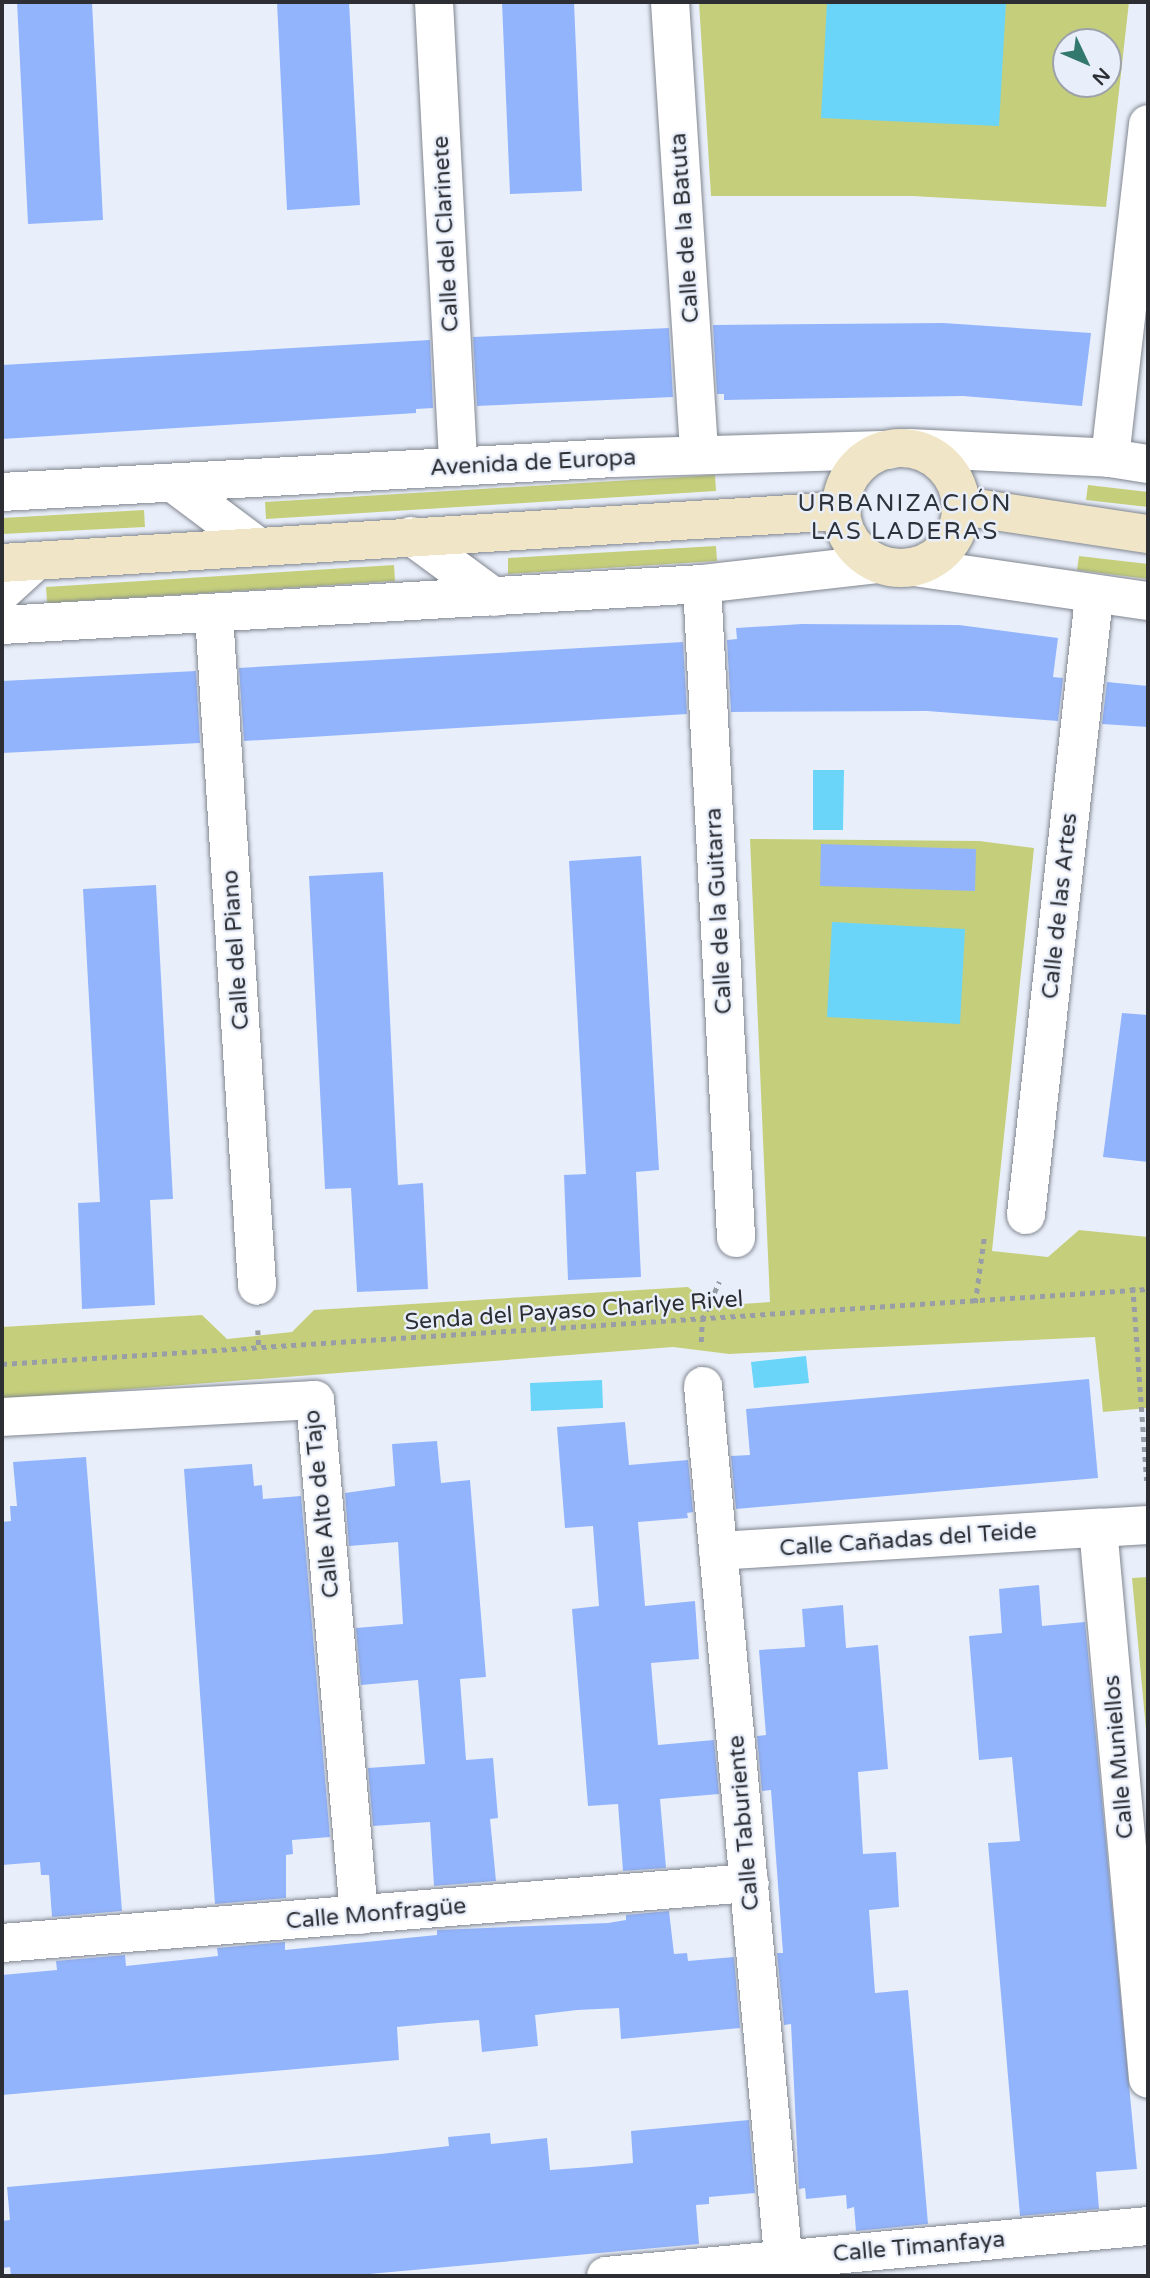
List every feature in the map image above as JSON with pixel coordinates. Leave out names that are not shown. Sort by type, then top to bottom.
[{"type":"street","name":"Calle del Clarinete","points":[[434,2],[458,466]]},
{"type":"street","name":"Calle de la Batuta","points":[[670,2],[699,455]]},
{"type":"street","points":[[1110,458],[1148,124]]},
{"type":"street","name":"Avenida de Europa","points":[[2,492],[177,486],[458,466],[899,449],[1110,458],[1148,464]]},
{"type":"street","points":[[2,625],[215,615],[702,584],[896,566],[929,562],[953,540],[962,506],[952,475],[940,462],[899,449],[857,468],[844,490],[841,511],[852,544],[896,566],[1094,597],[1148,601]]},
{"type":"street","points":[[177,486],[256,545]]},
{"type":"street","points":[[962,506],[1148,534]]},
{"type":"street","points":[[2,592],[19,562],[256,545],[841,511]]},
{"type":"street","points":[[411,536],[494,597]]},
{"type":"street","name":"Calle de la Guitarra","points":[[702,584],[736,1238]]},
{"type":"street","name":"Calle de las Artes","points":[[1026,1215],[1094,597]]},
{"type":"street","name":"Calle del Piano","points":[[215,615],[257,1286]]},
{"type":"street","name":"Calle Taburiente","points":[[703,1385],[784,2268]]},
{"type":"street","name":"Calle Alto de Tajo","points":[[2,1417],[315,1400],[359,1915]]},
{"type":"street","points":[[1098,1528],[1148,1525]]},
{"type":"street","name":"Calle Cañadas del Teide","points":[[718,1551],[1098,1528]]},
{"type":"street","name":"Calle Muniellos","points":[[1098,1528],[1148,2078]]},
{"type":"street","name":"Calle Monfragüe","points":[[2,1943],[750,1883]]},
{"type":"street","name":"Calle Timanfaya","points":[[626,2275],[784,2268],[1148,2226]]},
{"type":"path","points":[[975,1303],[985,1231],[1026,1215]]},
{"type":"path","points":[[703,1385],[702,1320],[736,1238]]},
{"type":"path","points":[[257,1286],[261,1402]]},
{"type":"path","points":[[1133,1287],[1148,1495]]},
{"type":"path","name":"Senda del Payaso Charlye Rivel","points":[[2,1364],[975,1303],[1133,1287],[1148,1289]]},
{"type":"green space","points":[[699,2],[1129,2],[1122,64],[1122,28],[1052,28],[1052,98],[1118,98],[1106,207],[912,196],[711,196]]},
{"type":"green space","points":[[715,475],[716,491],[266,519],[265,502]]},
{"type":"green space","points":[[1088,485],[1148,492],[1148,507],[1086,500]]},
{"type":"green space","points":[[144,510],[145,527],[2,534],[2,518]]},
{"type":"green space","points":[[716,546],[717,561],[508,574],[508,558]]},
{"type":"green space","points":[[1079,556],[1148,564],[1148,579],[1077,570]]},
{"type":"green space","points":[[394,565],[395,581],[47,603],[46,587]]},
{"type":"green space","points":[[750,839],[979,841],[1034,848],[992,1251],[1048,1257],[1079,1230],[1148,1237],[1148,1408],[1103,1412],[1095,1337],[729,1354],[673,1347],[2,1399],[2,1327],[202,1315],[227,1339],[292,1332],[314,1310],[688,1287],[710,1306],[770,1302]]},
{"type":"green space","points":[[1148,1577],[1148,1751],[1132,1578]]},
{"type":"water","points":[[827,2],[1006,2],[999,126],[821,118]]},
{"type":"water","points":[[813,770],[844,770],[843,830],[813,830]]},
{"type":"water","points":[[832,922],[965,929],[960,1024],[827,1017]]},
{"type":"water","points":[[806,1356],[809,1383],[754,1388],[751,1362]]},
{"type":"water","points":[[602,1380],[603,1408],[531,1411],[530,1383]]},
{"type":"building","points":[[17,2],[92,2],[103,220],[28,224]]},
{"type":"building","points":[[277,2],[349,2],[360,205],[287,210]]},
{"type":"building","points":[[502,2],[574,2],[582,191],[510,194]]},
{"type":"building","points":[[943,323],[1091,333],[1082,406],[963,396],[724,400],[724,394],[717,394],[713,325]]},
{"type":"building","points":[[669,328],[673,397],[477,406],[473,337]]},
{"type":"building","points":[[430,340],[433,408],[416,409],[416,413],[2,439],[2,365]]},
{"type":"building","points":[[802,624],[959,625],[1058,638],[1053,677],[1063,678],[1058,721],[927,711],[731,712],[727,640],[737,639],[736,628]]},
{"type":"building","points":[[683,642],[687,714],[244,741],[239,668]]},
{"type":"building","points":[[196,671],[200,743],[2,753],[2,681]]},
{"type":"building","points":[[1107,682],[1148,686],[1148,727],[1102,724]]},
{"type":"building","points":[[821,844],[976,849],[975,891],[820,886]]},
{"type":"building","points":[[641,856],[659,1170],[636,1172],[641,1277],[568,1280],[564,1175],[586,1174],[569,861]]},
{"type":"building","points":[[383,872],[398,1185],[423,1183],[428,1289],[357,1292],[351,1188],[325,1189],[309,876]]},
{"type":"building","points":[[156,885],[173,1199],[150,1200],[155,1305],[82,1309],[78,1203],[100,1202],[83,889]]},
{"type":"building","points":[[1122,1013],[1148,1015],[1148,1162],[1103,1157]]},
{"type":"building","points":[[1089,1379],[1098,1478],[736,1509],[731,1456],[750,1455],[746,1409]]},
{"type":"building","points":[[625,1422],[629,1465],[688,1460],[693,1512],[687,1513],[688,1518],[638,1522],[645,1606],[695,1601],[699,1659],[651,1663],[658,1745],[714,1740],[719,1794],[660,1799],[666,1868],[623,1871],[618,1804],[588,1806],[572,1609],[599,1606],[593,1526],[565,1528],[557,1427]]},
{"type":"building","points":[[437,1441],[441,1483],[470,1480],[486,1677],[460,1679],[466,1760],[493,1758],[498,1818],[490,1819],[496,1881],[434,1886],[430,1822],[373,1826],[368,1768],[425,1764],[418,1680],[361,1685],[356,1628],[403,1624],[398,1542],[349,1546],[345,1493],[395,1486],[392,1444]]},
{"type":"building","points":[[86,1457],[122,1911],[52,1917],[49,1875],[41,1875],[40,1862],[2,1865],[2,1522],[11,1521],[10,1506],[17,1506],[13,1462]]},
{"type":"building","points":[[252,1464],[254,1486],[262,1485],[263,1499],[301,1496],[330,1837],[292,1840],[293,1854],[286,1855],[286,1898],[215,1904],[184,1469]]},
{"type":"building","points":[[1039,1585],[1042,1626],[1085,1622],[1137,2169],[1096,2172],[1099,2209],[1020,2216],[988,1843],[1020,1841],[1012,1757],[979,1760],[969,1636],[1002,1633],[999,1589]]},
{"type":"building","points":[[843,1605],[846,1648],[878,1645],[888,1769],[858,1772],[863,1854],[896,1852],[899,1907],[869,1910],[875,1993],[908,1990],[928,2224],[856,2231],[854,2207],[847,2209],[846,2195],[806,2199],[805,2188],[799,2189],[791,2024],[784,2025],[777,1953],[783,1953],[771,1790],[762,1791],[757,1736],[766,1735],[759,1650],[805,1647],[802,1609]]},
{"type":"building","points":[[669,1911],[674,1954],[687,1953],[688,1961],[734,1957],[740,2028],[621,2039],[619,2008],[577,2010],[535,2015],[538,2046],[482,2052],[479,2020],[438,2023],[397,2027],[399,2060],[2,2095],[2,1975],[57,1970],[56,1961],[125,1955],[126,1966],[218,1956],[217,1948],[285,1942],[285,1950],[437,1935],[437,1930],[608,1923],[626,1920],[626,1915]]},
{"type":"building","points":[[749,2120],[755,2193],[709,2197],[709,2204],[696,2205],[699,2244],[347,2276],[11,2276],[10,2267],[2,2268],[2,2221],[10,2220],[7,2187],[381,2154],[449,2146],[448,2137],[490,2133],[491,2144],[547,2138],[550,2170],[591,2167],[633,2163],[631,2131]]},
{"type":"district","name":"URBANIZACIÓN LAS LADERAS","points":[[905,518]]}]
